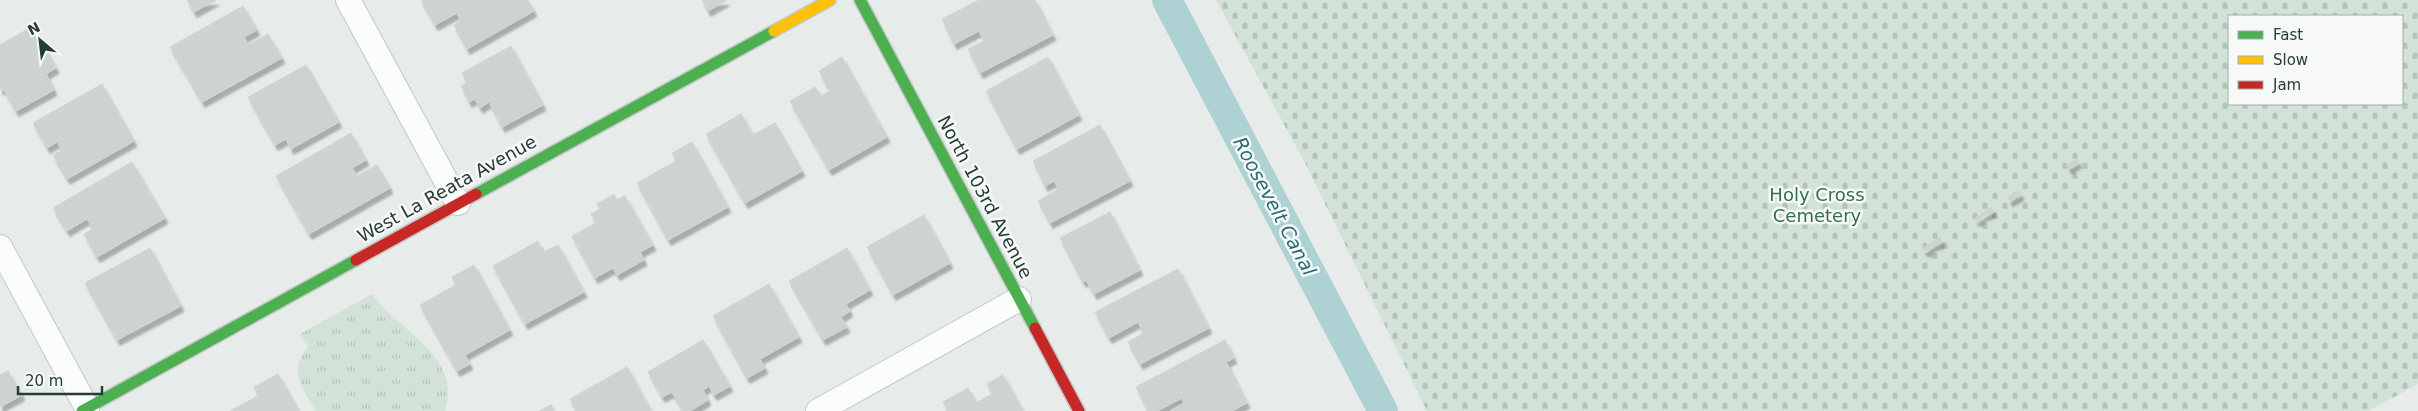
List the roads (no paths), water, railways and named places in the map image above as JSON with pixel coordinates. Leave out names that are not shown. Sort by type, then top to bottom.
[{"type":"street","points":[[348,0],[458,203]]},
{"type":"street","name":"West La Reata Avenue","points":[[85,410],[458,203],[830,0]]},
{"type":"street","name":"North 103rd Avenue","points":[[860,0],[1079,411]]},
{"type":"street","points":[[0,247],[85,410]]},
{"type":"street","points":[[818,411],[1019,299]]},
{"type":"waterway","name":"Roosevelt Canal","points":[[1167,0],[1383,411]]},
{"type":"park label","name":"Holy Cross Cemetery","points":[[1817,205]]}]
